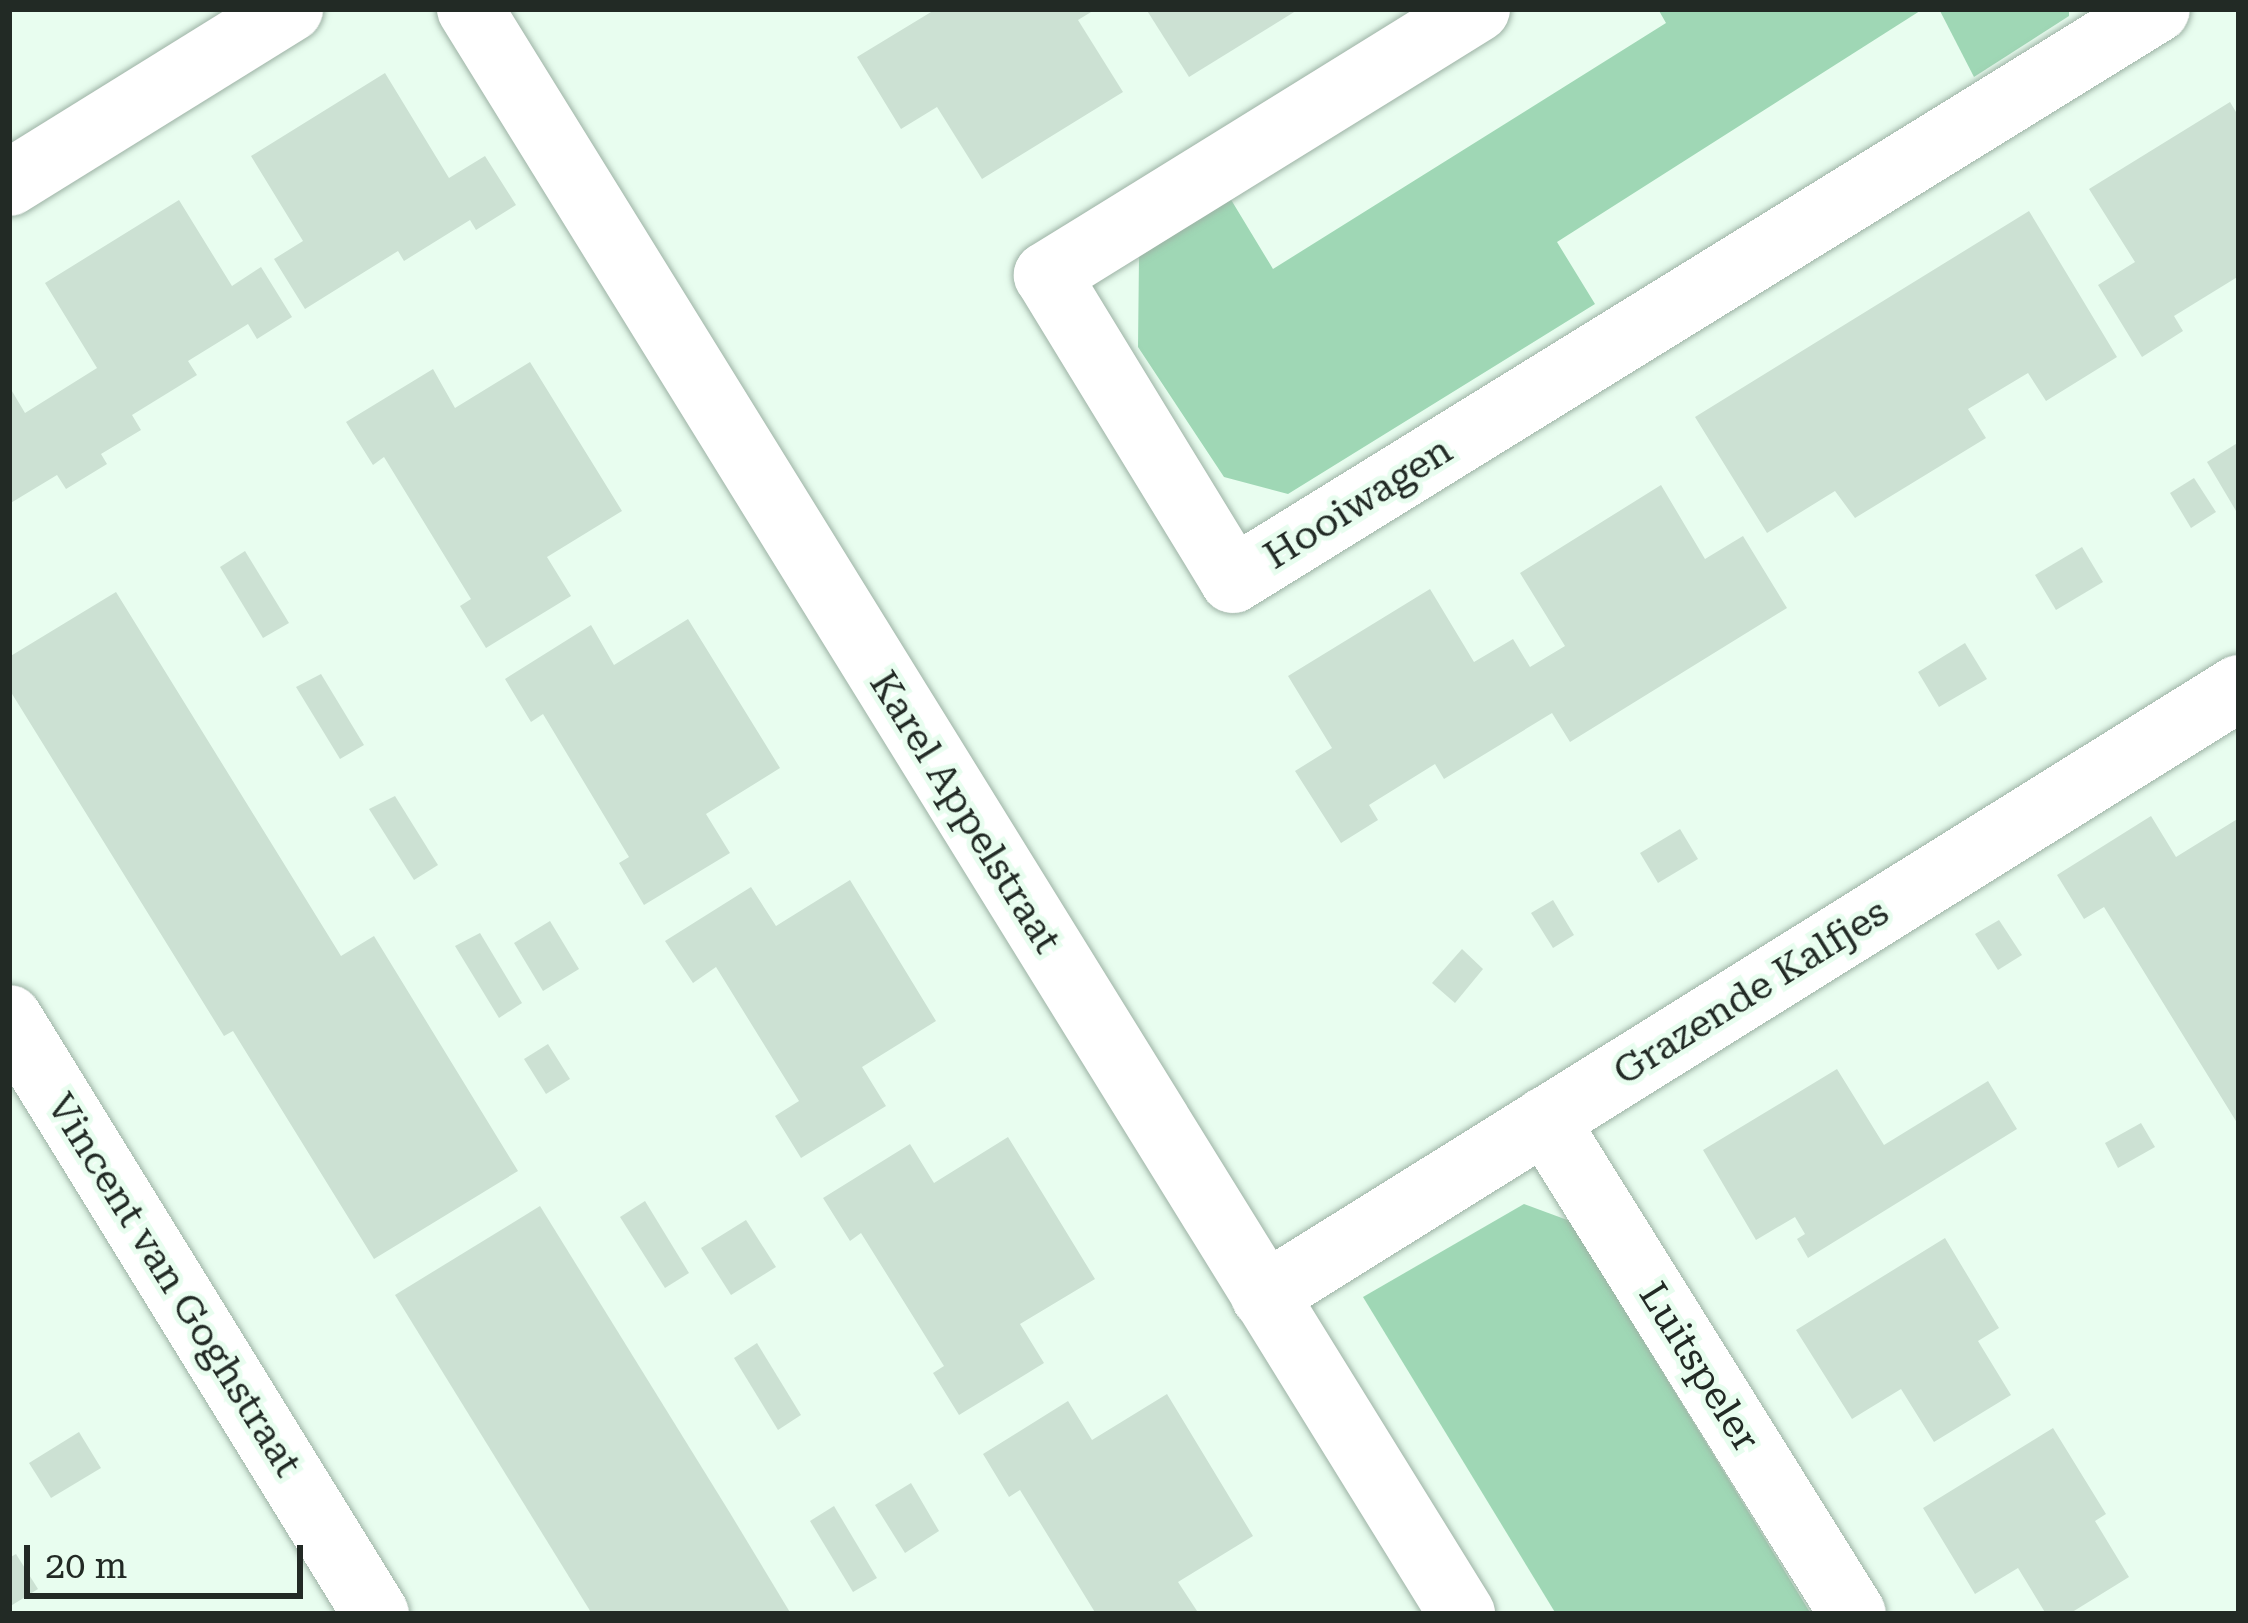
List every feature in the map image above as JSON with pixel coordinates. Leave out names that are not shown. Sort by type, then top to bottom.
[{"type":"street","points":[[9,183],[290,9]]},
{"type":"street","name":"Karel Appelstraat","points":[[470,9],[1462,1614]]},
{"type":"street","name":"Hooiwagen","points":[[1477,9],[1047,275],[1233,580],[2156,9]]},
{"type":"street","name":"Grazende Kalfjes","points":[[1264,1296],[2239,688]]},
{"type":"street","name":"Vincent van Goghstraat","points":[[17,1050],[376,1614]]},
{"type":"street","name":"Luitspeler","points":[[1545,1120],[1853,1614]]},
{"type":"green space","points":[[1658,9],[1923,9],[1557,242],[1595,304],[1288,494],[1224,477],[1138,347],[1139,257],[1230,198],[1273,269],[1666,23]]},
{"type":"green space","points":[[1939,9],[2069,9],[2069,16],[1974,77]]},
{"type":"green space","points":[[1524,1204],[1570,1221],[1811,1614],[1556,1614],[1363,1297]]},
{"type":"building","points":[[936,9],[1096,9],[1078,20],[1123,92],[982,179],[937,107],[901,129],[857,57]]},
{"type":"building","points":[[1146,9],[1299,9],[1189,77]]},
{"type":"building","points":[[385,73],[449,178],[485,156],[516,205],[476,230],[470,220],[404,261],[398,251],[305,309],[274,259],[303,241],[251,156]]},
{"type":"building","points":[[2230,102],[2239,117],[2239,276],[2174,316],[2183,331],[2142,357],[2098,285],[2135,262],[2089,189]]},
{"type":"building","points":[[179,200],[232,286],[261,267],[292,317],[257,339],[248,324],[188,361],[197,375],[132,415],[141,430],[101,454],[107,464],[66,489],[57,475],[9,504],[9,386],[25,413],[97,368],[45,283]]},
{"type":"building","points":[[2029,211],[2117,357],[2046,401],[2028,373],[1968,409],[1986,438],[1855,518],[1835,491],[1767,533],[1695,417]]},
{"type":"building","points":[[530,362],[622,511],[547,557],[571,596],[486,648],[460,606],[471,599],[384,457],[373,465],[346,422],[433,369],[455,408]]},
{"type":"building","points":[[2239,442],[2239,516],[2207,462]]},
{"type":"building","points":[[2194,478],[2216,512],[2191,528],[2170,493]]},
{"type":"building","points":[[1661,485],[1705,559],[1743,536],[1787,608],[1570,742],[1552,713],[1444,779],[1435,764],[1369,805],[1378,820],[1341,843],[1295,771],[1332,748],[1288,676],[1430,589],[1474,662],[1513,639],[1530,667],[1565,646],[1520,573]]},
{"type":"building","points":[[2082,547],[2103,582],[2056,610],[2035,575]]},
{"type":"building","points":[[245,551],[289,623],[263,638],[220,567]]},
{"type":"building","points":[[116,592],[341,956],[374,936],[518,1171],[374,1259],[233,1031],[224,1036],[9,689],[9,657]]},
{"type":"building","points":[[688,619],[780,768],[706,814],[730,853],[644,905],[619,863],[629,857],[543,714],[531,722],[505,679],[591,625],[614,665]]},
{"type":"building","points":[[1965,643],[1987,679],[1939,707],[1918,672]]},
{"type":"building","points":[[321,674],[364,745],[340,759],[296,687]]},
{"type":"building","points":[[395,796],[438,865],[414,880],[369,809]]},
{"type":"building","points":[[2151,816],[2176,857],[2239,818],[2239,1126],[2104,907],[2084,919],[2057,875]]},
{"type":"building","points":[[1680,829],[1698,859],[1658,883],[1640,853]]},
{"type":"building","points":[[850,880],[936,1021],[862,1067],[886,1106],[801,1158],[775,1116],[799,1101],[716,967],[693,983],[665,941],[751,887],[776,926]]},
{"type":"building","points":[[1553,900],[1574,935],[1553,948],[1531,913]]},
{"type":"building","points":[[1999,920],[2022,955],[1998,970],[1975,934]]},
{"type":"building","points":[[550,921],[579,969],[543,991],[514,943]]},
{"type":"building","points":[[480,933],[522,1003],[499,1018],[455,946]]},
{"type":"building","points":[[1462,949],[1483,969],[1455,1003],[1432,983]]},
{"type":"building","points":[[548,1044],[570,1079],[546,1094],[524,1059]]},
{"type":"building","points":[[1837,1069],[1884,1145],[1988,1081],[2017,1129],[1808,1258],[1797,1239],[1805,1234],[1795,1217],[1756,1240],[1703,1150]]},
{"type":"building","points":[[2141,1123],[2155,1147],[2118,1168],[2105,1143]]},
{"type":"building","points":[[1008,1137],[1095,1279],[1020,1324],[1044,1363],[959,1415],[933,1373],[944,1366],[861,1233],[850,1241],[823,1198],[910,1144],[934,1183]]},
{"type":"building","points":[[645,1201],[689,1273],[665,1288],[620,1217]]},
{"type":"building","points":[[540,1206],[791,1614],[592,1614],[395,1295]]},
{"type":"building","points":[[746,1220],[776,1267],[731,1295],[701,1248]]},
{"type":"building","points":[[1945,1238],[1999,1328],[1978,1341],[2011,1395],[1934,1442],[1901,1389],[1852,1419],[1796,1330]]},
{"type":"building","points":[[757,1343],[801,1415],[778,1430],[734,1358]]},
{"type":"building","points":[[1167,1394],[1253,1536],[1178,1582],[1199,1614],[1096,1614],[1020,1490],[1009,1497],[983,1454],[1068,1401],[1092,1440]]},
{"type":"building","points":[[2053,1428],[2106,1514],[2095,1521],[2129,1577],[2069,1614],[2046,1614],[2018,1568],[1975,1594],[1923,1508]]},
{"type":"building","points":[[79,1432],[101,1468],[51,1498],[29,1463]]},
{"type":"building","points":[[911,1483],[939,1531],[905,1553],[875,1505]]},
{"type":"building","points":[[834,1506],[877,1578],[853,1592],[810,1521]]},
{"type":"building","points":[[16,1554],[38,1589],[9,1607],[9,1558]]}]
